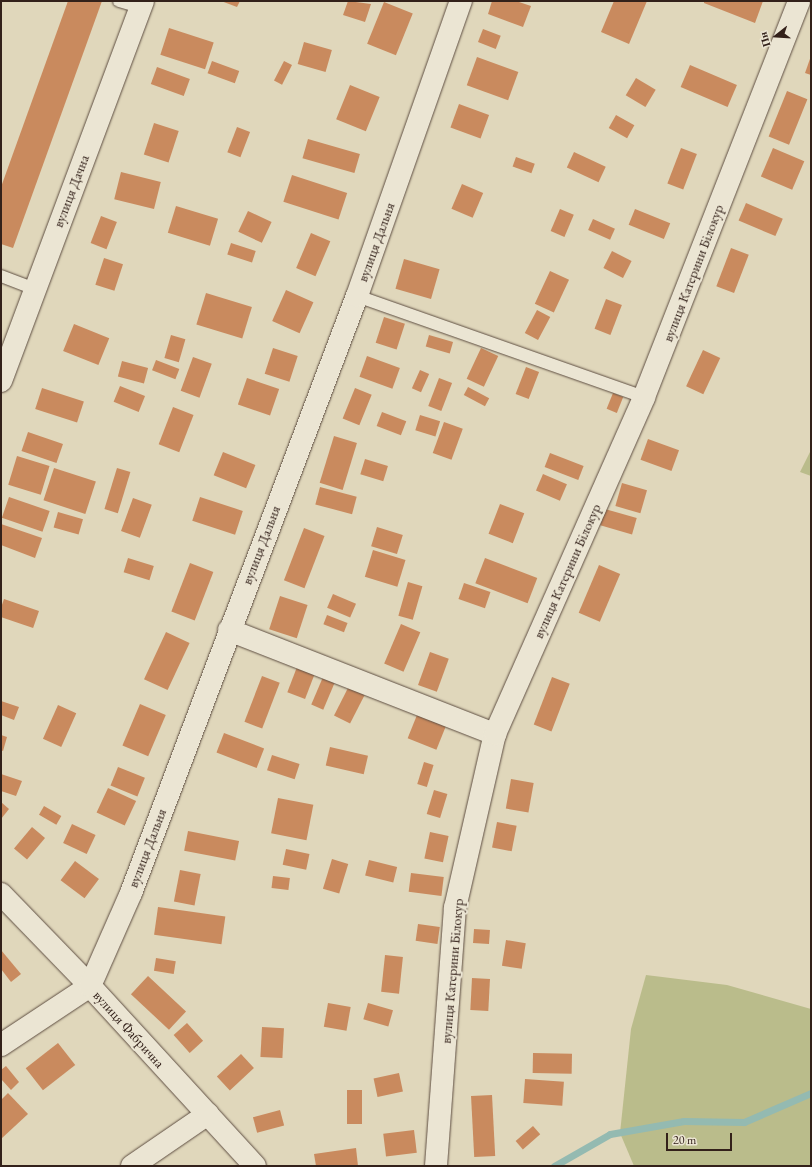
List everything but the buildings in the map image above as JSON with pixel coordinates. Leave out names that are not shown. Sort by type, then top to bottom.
[{"type":"street","name":"вулиця Дальня","points":[[90,986],[131,893],[229,630],[357,296],[461,1]]},
{"type":"street","name":"вулиця Катерини Білокур","points":[[436,1166],[455,908],[495,734],[644,396],[799,1]]},
{"type":"street","name":"вулиця Дачна","points":[[1,381],[141,4]]},
{"type":"street","points":[[229,630],[495,734]]},
{"type":"street","name":"вулиця Фабрична","points":[[1,894],[90,986],[255,1166]]},
{"type":"street","points":[[1,1045],[90,986]]},
{"type":"street","points":[[132,1166],[208,1114]]},
{"type":"lane","points":[[119,1],[141,4]]},
{"type":"lane","points":[[1,276],[35,289]]},
{"type":"lane","points":[[357,296],[644,396]]},
{"type":"green space","points":[[811,450],[811,476],[800,472]]},
{"type":"green space","points":[[646,975],[727,985],[811,1009],[811,1166],[634,1166],[620,1133],[631,1029]]},
{"type":"waterway","points":[[554,1166],[610,1134],[684,1121],[744,1122],[811,1093]]}]
